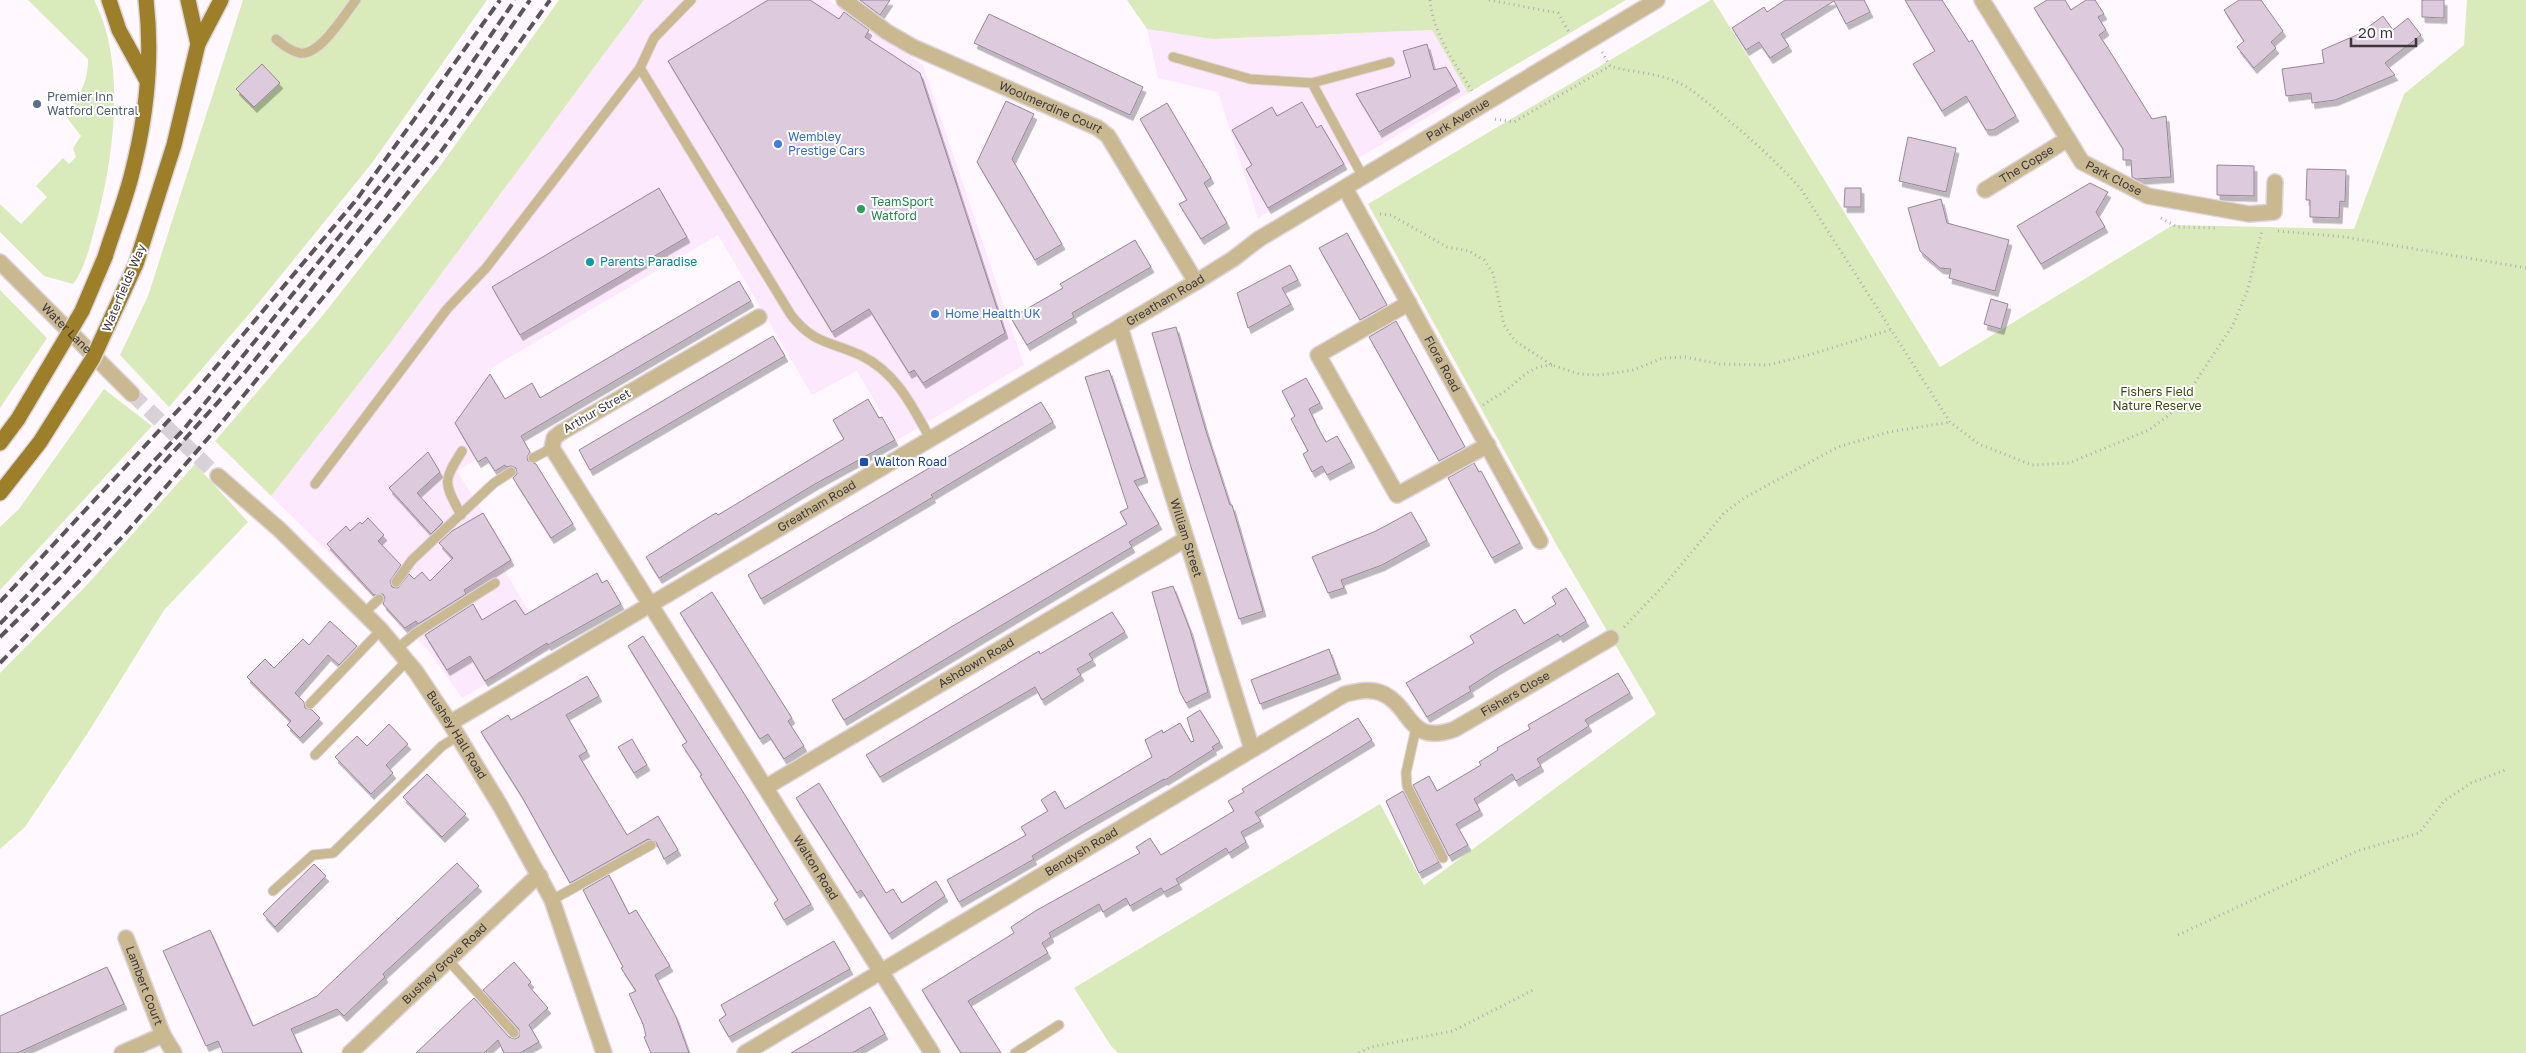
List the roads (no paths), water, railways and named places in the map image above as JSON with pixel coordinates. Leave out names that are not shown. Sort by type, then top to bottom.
[{"type":"main road","points":[[109,0],[119,30],[147,82]]},
{"type":"main road","points":[[0,443],[18,419],[82,311],[104,257],[131,178],[142,125],[147,82],[150,28],[146,0]]},
{"type":"main road","name":"Waterfields Way","points":[[0,493],[40,442],[93,358],[136,264],[174,146],[198,44],[188,0]]},
{"type":"main road","points":[[198,44],[221,0]]},
{"type":"street","name":"Woolmerdine Court","points":[[844,0],[887,32],[914,47],[1098,128],[1108,136],[1196,282]]},
{"type":"street","name":"Park Avenue","points":[[1259,238],[1657,0]]},
{"type":"street","name":"Park Close","points":[[1982,0],[2082,162],[2148,196],[2250,214],[2274,212],[2274,182]]},
{"type":"street","name":"The Copse","points":[[1985,190],[2068,139]]},
{"type":"street","name":"Flora Road","points":[[1345,188],[1540,540]]},
{"type":"street","name":"Greatham Road","points":[[454,729],[652,605],[1196,282],[1233,259],[1259,238]]},
{"type":"street","name":"Water Lane","points":[[0,262],[132,394]]},
{"type":"street","points":[[1409,303],[1318,355],[1397,495],[1488,445]]},
{"type":"street","name":"Arthur Street","points":[[552,448],[554,438],[560,433],[759,317]]},
{"type":"street","name":"William Street","points":[[1120,327],[1252,749]]},
{"type":"street","points":[[552,448],[652,605]]},
{"type":"street","name":"Bushey Hall Road","points":[[218,476],[280,530],[398,648],[454,729],[540,876],[552,900],[604,1053]]},
{"type":"street","name":"Ashdown Road","points":[[766,787],[1186,539]]},
{"type":"street","name":"Walton Road","points":[[652,605],[932,1053]]},
{"type":"street","name":"Fishers Close","points":[[1416,728],[1443,734],[1455,729],[1611,638]]},
{"type":"street","name":"Bendysh Road","points":[[745,1053],[1345,694],[1362,690],[1385,695],[1416,728]]},
{"type":"street","name":"Bushey Grove Road","points":[[350,1053],[532,881],[540,876]]},
{"type":"street","name":"Lambert Court","points":[[126,938],[163,1035],[174,1053]]},
{"type":"street","name":"Lambert Court","points":[[122,1053],[163,1035]]},
{"type":"lane","points":[[276,39],[290,50],[302,53],[310,51],[320,46],[356,0]]},
{"type":"lane","points":[[315,484],[447,309],[486,268],[640,68],[654,38],[691,0]]},
{"type":"lane","points":[[1173,57],[1250,79],[1312,83],[1390,62]]},
{"type":"lane","points":[[640,68],[796,323],[802,330],[816,339],[862,356],[886,372],[901,389],[931,440]]},
{"type":"lane","points":[[1312,83],[1363,177]]},
{"type":"lane","points":[[533,458],[552,448]]},
{"type":"lane","points":[[461,515],[446,485],[448,474],[462,451]]},
{"type":"lane","points":[[396,582],[412,560],[494,483],[511,472]]},
{"type":"lane","points":[[398,648],[416,633],[495,583]]},
{"type":"lane","points":[[364,613],[379,599]]},
{"type":"lane","points":[[310,704],[381,630]]},
{"type":"lane","points":[[315,755],[407,661]]},
{"type":"lane","points":[[1416,728],[1406,773],[1407,786],[1442,858]]},
{"type":"lane","points":[[273,891],[313,855],[333,853],[442,746],[454,729]]},
{"type":"lane","points":[[552,900],[651,845]]},
{"type":"lane","points":[[448,960],[514,1033]]},
{"type":"lane","points":[[1015,1053],[1059,1025]]},
{"type":"tunnel","points":[[132,394],[218,476]]},
{"type":"railway","points":[[0,602],[194,393],[357,199],[500,0]]},
{"type":"railway","points":[[0,624],[184,429],[430,124],[515,0]]},
{"type":"railway","points":[[0,637],[61,577],[246,371],[445,122],[530,0]]},
{"type":"railway","points":[[0,663],[124,535],[223,421],[440,153],[550,0]]},
{"type":"place","name":"Premier Inn Watford Central","points":[[37,104]]},
{"type":"place","name":"Wembley Prestige Cars","points":[[778,144]]},
{"type":"place","name":"TeamSport Watford","points":[[861,209]]},
{"type":"place","name":"Parents Paradise","points":[[590,262]]},
{"type":"place","name":"Home Health UK","points":[[935,314]]},
{"type":"place","name":"Walton Road","points":[[864,462]]},
{"type":"park label","name":"Fishers Field Nature Reserve","points":[[2157,399]]}]
